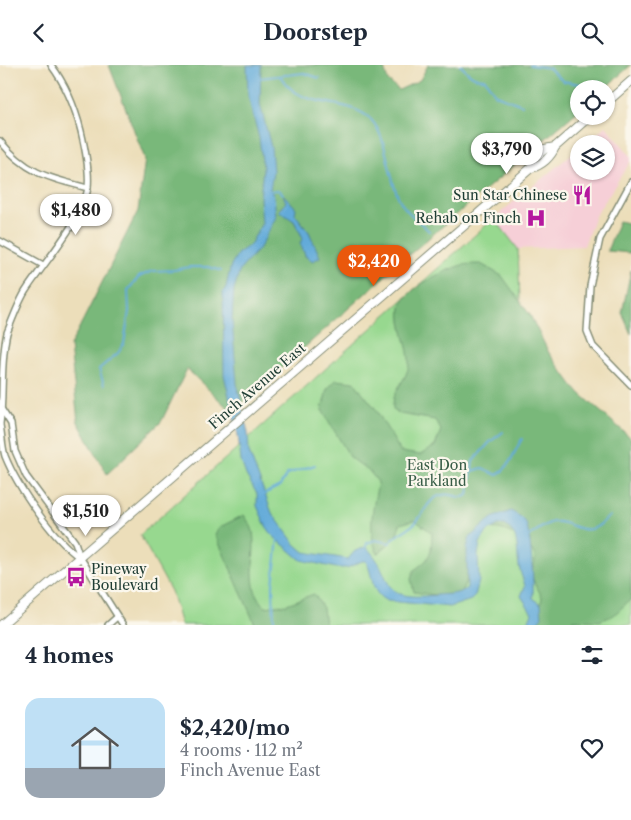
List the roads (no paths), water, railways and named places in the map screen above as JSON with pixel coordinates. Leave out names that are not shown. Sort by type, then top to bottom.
[{"type":"main road","points":[[615,95],[631,81]]},
{"type":"main road","name":"Finch Avenue East","points":[[1,625],[531,168],[532,160],[545,149],[555,147],[580,125]]},
{"type":"street","points":[[51,65],[59,76],[75,109],[86,149],[88,188],[77,217],[24,294],[6,335],[0,361],[0,425],[4,453],[16,481],[67,549],[80,557]]},
{"type":"street","points":[[0,141],[12,155],[46,178],[88,188]]},
{"type":"street","points":[[631,182],[600,239],[590,286],[587,331],[593,346],[631,385]]},
{"type":"street","points":[[0,241],[43,265]]},
{"type":"street","points":[[0,333],[6,335]]},
{"type":"street","points":[[1,409],[10,424],[15,451],[26,476],[75,542],[80,557],[123,625]]},
{"type":"street","points":[[108,625],[117,617]]},
{"type":"water","points":[[247,65],[261,65],[260,104],[271,147],[273,171],[270,190],[274,196],[276,217],[261,246],[240,270],[234,289],[232,320],[237,384],[248,433],[249,452],[272,513],[295,544],[304,552],[348,559],[355,551],[366,547],[376,558],[389,585],[395,591],[403,595],[417,596],[453,594],[467,588],[467,548],[470,537],[492,518],[511,511],[524,520],[528,533],[533,598],[541,604],[542,617],[535,625],[527,625],[532,613],[521,596],[525,586],[520,572],[516,540],[514,534],[505,525],[498,525],[487,532],[480,543],[478,555],[479,581],[475,596],[471,600],[450,607],[387,601],[375,589],[366,561],[347,568],[336,568],[301,560],[273,536],[266,526],[257,506],[257,494],[246,475],[241,461],[238,435],[224,375],[223,292],[231,265],[238,253],[250,245],[262,223],[260,199],[263,168],[259,138],[248,96]]},
{"type":"water","points":[[283,194],[296,208],[295,214],[309,232],[320,257],[313,261],[306,257],[300,243],[303,238],[294,221],[279,211],[286,203]]},
{"type":"waterway","points":[[460,65],[474,77],[485,79],[496,95],[522,105]]},
{"type":"waterway","points":[[530,65],[549,68],[563,81],[570,82]]},
{"type":"waterway","points":[[259,78],[304,73],[319,78]]},
{"type":"waterway","points":[[280,76],[289,87],[299,94],[310,99],[356,110],[367,116],[374,123],[380,133],[393,183],[402,204],[429,231]]},
{"type":"waterway","points":[[268,191],[279,190],[283,194]]},
{"type":"waterway","points":[[104,385],[99,369],[118,353],[124,344],[129,311],[128,290],[139,277],[152,271],[190,267],[209,267],[221,271]]},
{"type":"waterway","points":[[365,549],[367,543],[375,540],[390,543],[415,523],[433,499],[446,494],[462,497],[468,495],[473,461],[490,442],[503,432]]},
{"type":"waterway","points":[[473,471],[482,468],[497,475],[509,464],[522,439]]},
{"type":"waterway","points":[[264,494],[280,486],[287,474],[315,465]]},
{"type":"waterway","points":[[529,536],[543,526],[553,522],[562,522],[581,529],[591,529],[597,527],[610,516]]},
{"type":"waterway","points":[[274,625],[273,585],[278,538]]},
{"type":"place","name":"Sun Star Chinese","points":[[582,195]]},
{"type":"place","name":"Rehab on Finch","points":[[536,218]]},
{"type":"place","name":"Pineway Boulevard","points":[[76,577]]},
{"type":"park label","name":"East Don Parkland","points":[[437,473]]}]
